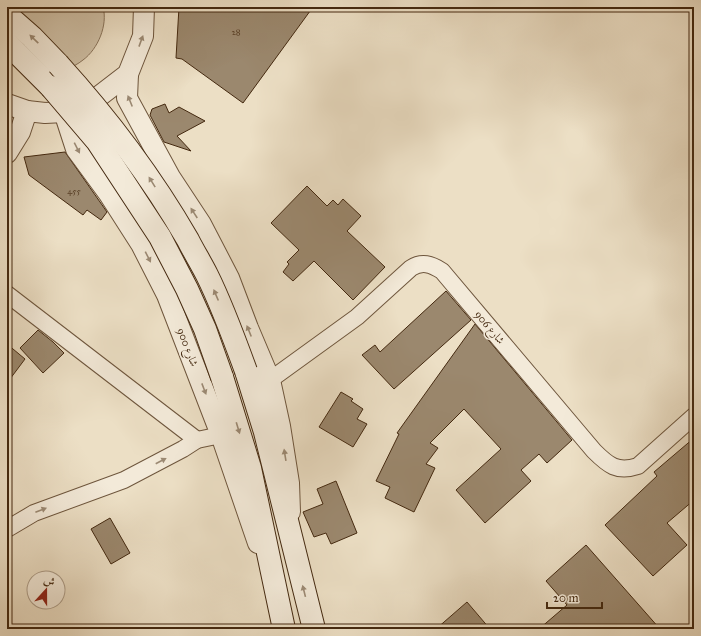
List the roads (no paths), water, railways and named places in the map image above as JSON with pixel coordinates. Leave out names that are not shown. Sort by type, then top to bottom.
[{"type":"main road","points":[[7,15],[32,37],[109,122],[144,169],[176,219],[207,274],[226,318],[246,371],[264,432],[314,629]]},
{"type":"main road","points":[[7,43],[56,93],[97,141],[160,237],[206,329],[250,468],[284,629]]},
{"type":"street","points":[[144,7],[143,36],[128,74],[127,98],[170,177],[201,224],[230,278],[248,328],[270,380],[280,426],[289,482],[290,536]]},
{"type":"street","points":[[7,104],[27,111],[46,114],[64,112],[89,104],[128,74]]},
{"type":"street","points":[[7,153],[20,132],[27,111]]},
{"type":"street","name":"شارع 900","points":[[64,112],[76,149],[109,194],[141,244],[167,295],[221,435],[277,600]]},
{"type":"street","name":"شارع 906","points":[[270,380],[357,317],[411,268],[418,264],[427,264],[435,266],[442,271],[594,451],[607,464],[627,470],[638,466],[694,416]]},
{"type":"street","points":[[7,294],[197,440]]},
{"type":"street","points":[[7,529],[34,513],[124,480],[197,440],[221,435]]}]
